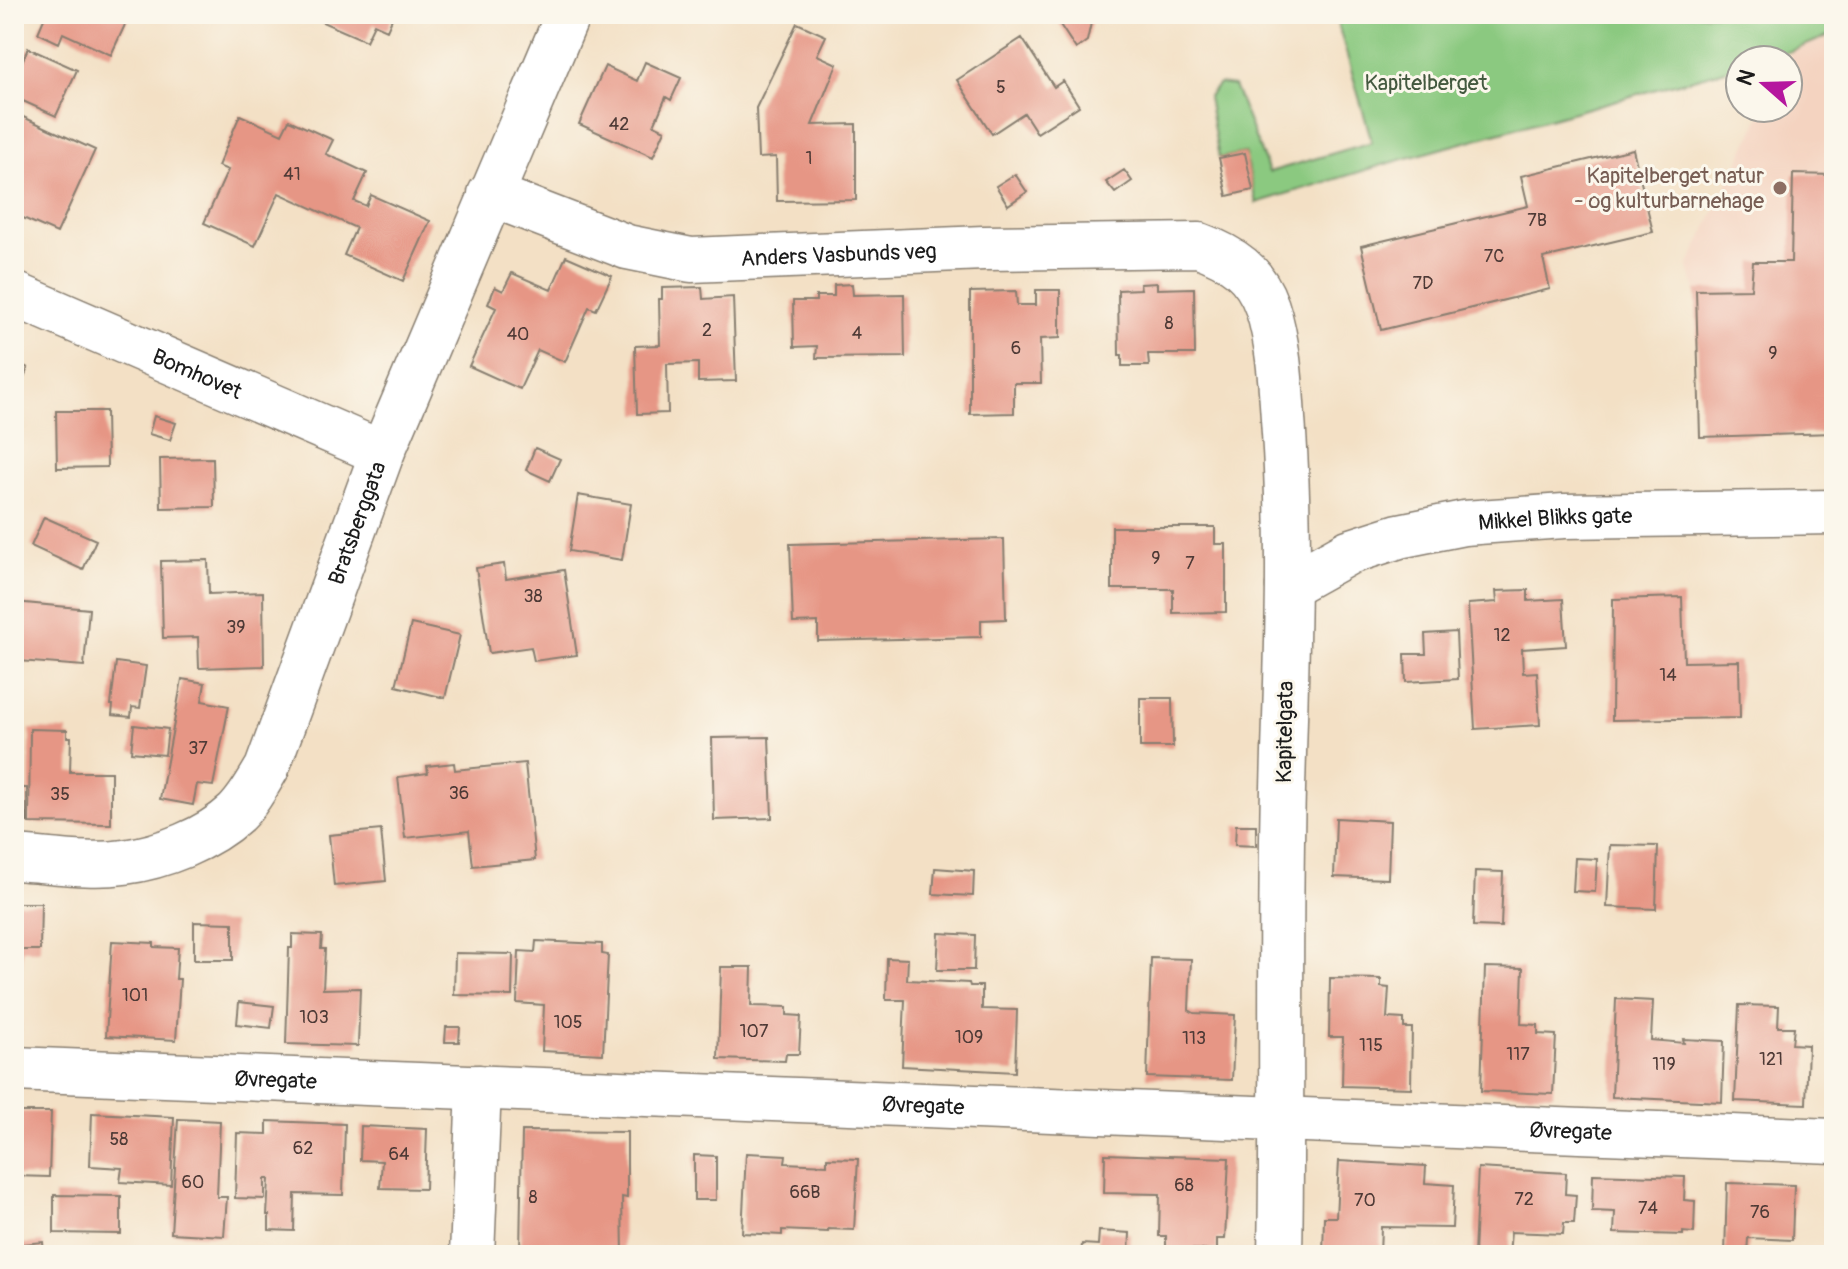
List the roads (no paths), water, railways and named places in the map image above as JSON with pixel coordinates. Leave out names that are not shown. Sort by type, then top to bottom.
[{"type":"street","name":"Bratsberggata","points":[[14,858],[92,863],[125,862],[158,854],[216,828],[237,812],[267,768],[382,453],[568,14]]},
{"type":"street","name":"Anders Vasbunds veg","points":[[490,194],[627,247],[691,260],[984,248],[1199,245]]},
{"type":"street","name":"Kapitelgata","points":[[1199,245],[1226,255],[1251,276],[1266,306],[1282,401],[1289,502],[1282,805],[1280,1255]]},
{"type":"street","name":"Bomhovet","points":[[14,294],[382,453]]},
{"type":"street","name":"Mikkel Blikks gate","points":[[1288,586],[1349,552],[1399,536],[1464,523],[1564,516],[1834,512]]},
{"type":"street","name":"Øvregate","points":[[14,1069],[1834,1141]]},
{"type":"street","points":[[472,1255],[479,1087]]},
{"type":"place","name":"Kapitelberget natur - og kulturbarnehage","points":[[1780,188]]},
{"type":"park label","name":"Kapitelberget","points":[[1426,82]]}]
